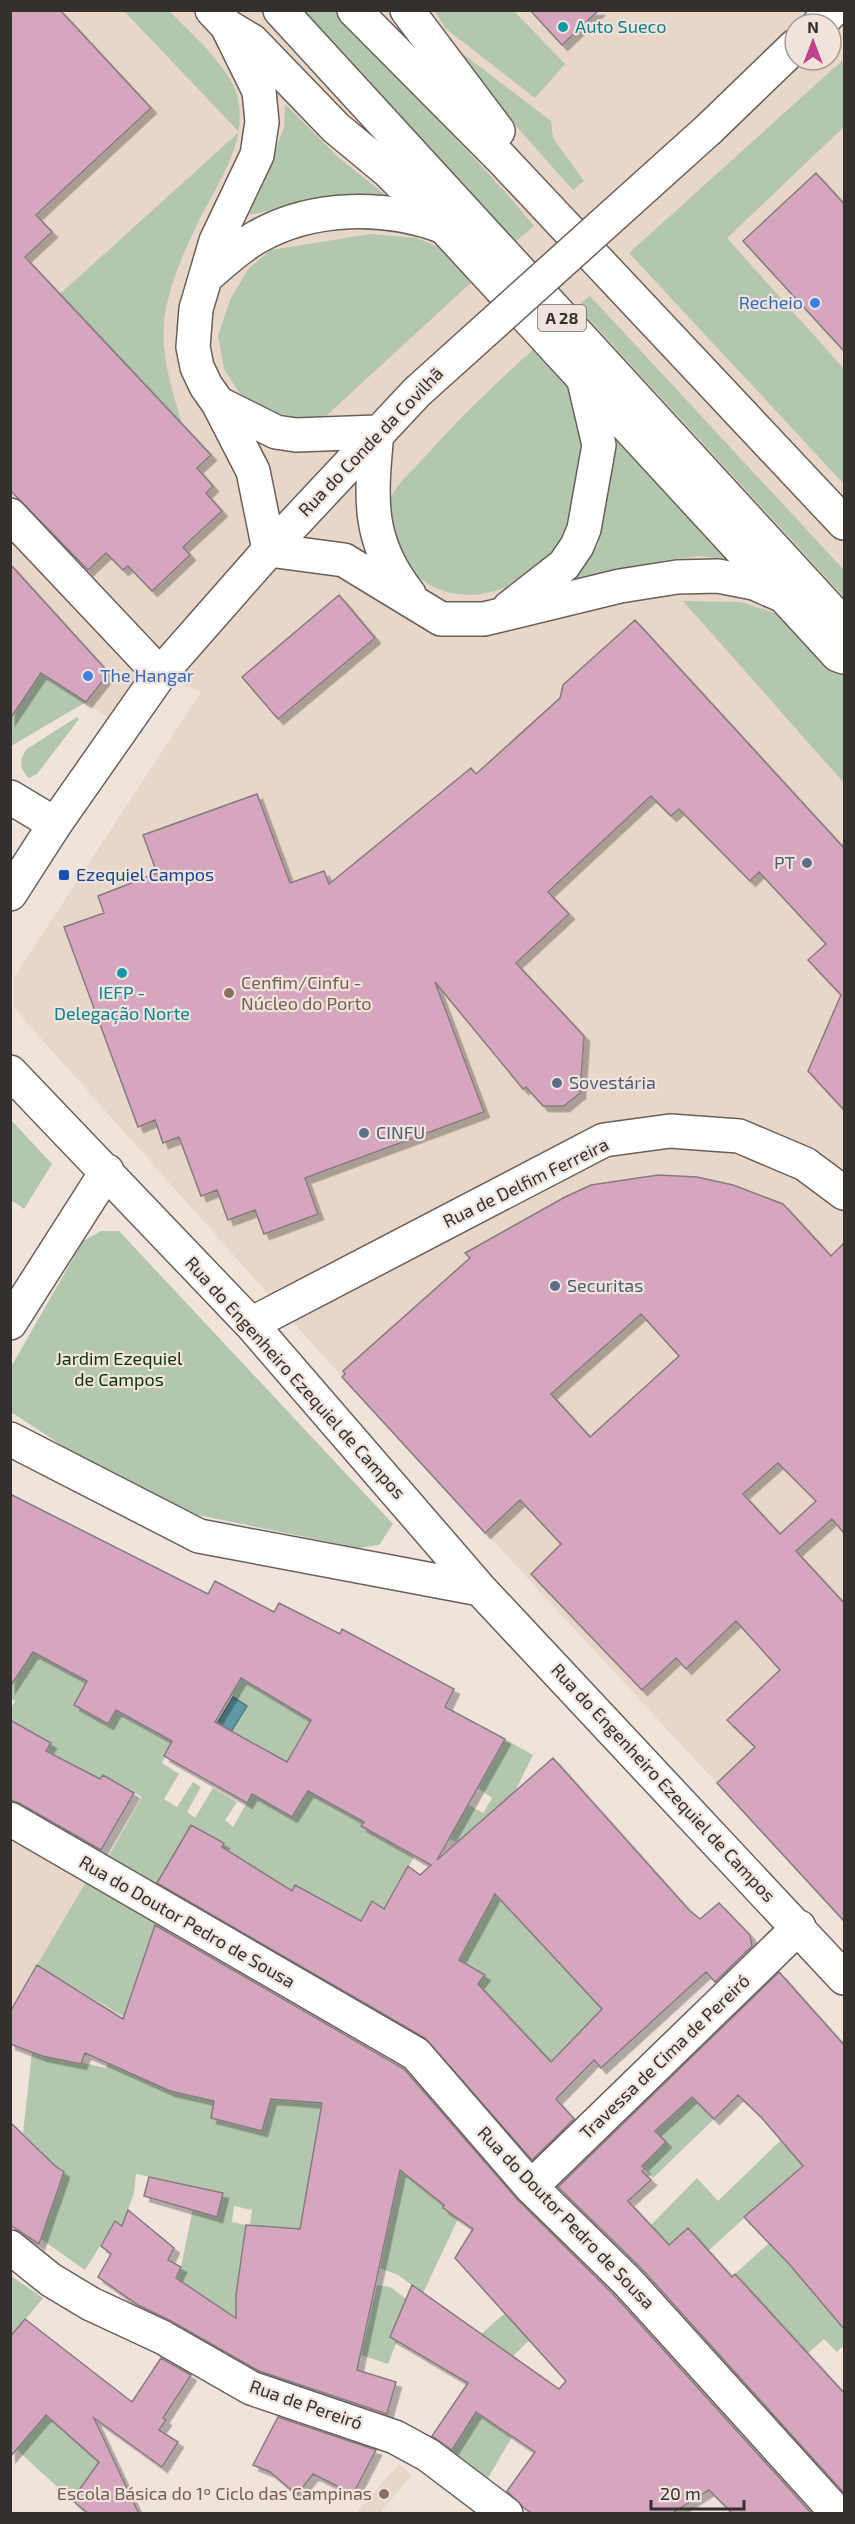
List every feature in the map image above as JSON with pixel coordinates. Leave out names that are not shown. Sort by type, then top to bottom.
[{"type":"main road","name":"A 28","points":[[280,10],[844,625]]},
{"type":"main road","points":[[354,10],[500,157],[844,523]]},
{"type":"main road","points":[[407,10],[498,130],[500,157]]},
{"type":"main road","points":[[219,18],[252,41],[336,128],[388,171],[444,227],[779,594],[838,655],[844,657]]},
{"type":"main road","points":[[219,18],[259,91],[262,122],[256,155],[216,241],[196,309],[193,347],[197,367],[206,386],[218,403],[253,471],[269,550],[344,560],[421,609],[441,619],[484,619],[501,613],[620,586],[677,576],[718,576],[753,583],[779,594]]},
{"type":"main road","name":"Rua do Conde da Covilhã","points":[[10,894],[55,824],[160,674],[377,432],[417,392],[709,129],[783,58]]},
{"type":"main road","points":[[206,277],[256,237],[285,224],[315,216],[384,212],[416,216],[444,227]]},
{"type":"main road","points":[[501,613],[564,565],[577,546],[584,529],[599,445],[584,381]]},
{"type":"main road","points":[[218,403],[276,432],[296,435],[377,432],[373,493],[374,519],[382,551],[395,576],[421,609]]},
{"type":"main road","points":[[10,515],[160,674]]},
{"type":"main road","points":[[10,797],[55,824]]},
{"type":"main road","name":"Rua do Engenheiro Ezequiel de Campos","points":[[10,1072],[251,1324],[480,1589],[799,1927],[844,1978]]},
{"type":"main road","name":"Rua de Delfim Ferreira","points":[[251,1324],[604,1140],[669,1131],[739,1136],[805,1164],[844,1193]]},
{"type":"main road","points":[[10,1323],[106,1171]]},
{"type":"main road","points":[[10,1439],[199,1536],[480,1589]]},
{"type":"main road","name":"Rua do Doutor Pedro de Sousa","points":[[10,1819],[416,2054],[531,2187],[627,2281],[838,2514]]},
{"type":"main road","name":"Travessa de Cima de Pereiró","points":[[531,2187],[799,1927]]},
{"type":"main road","name":"Rua de Pereiró","points":[[10,2247],[51,2280],[91,2304],[162,2337],[251,2388],[395,2437],[428,2455],[506,2514]]},
{"type":"shaded area","points":[[10,11],[844,11],[844,1921],[342,1377],[14,1008],[13,979],[201,692],[160,674],[122,727],[11,653]]},
{"type":"shaded area","points":[[11,1835],[87,1880],[11,2012]]},
{"type":"shaded area","name":"Escola Básica do 1º Ciclo das Campinas","points":[[399,2464],[412,2475],[380,2513],[356,2513]]},
{"type":"green space","points":[[124,11],[169,11],[198,39],[233,84],[240,113],[238,131]]},
{"type":"green space","points":[[303,11],[337,11],[534,226],[515,242]]},
{"type":"green space","points":[[435,11],[514,11],[565,64],[535,98],[445,28]]},
{"type":"green space","points":[[454,47],[551,121],[553,138],[584,181],[573,190],[509,118]]},
{"type":"green space","points":[[843,60],[844,127],[727,238],[844,369],[844,484],[629,253],[830,72],[843,72]]},
{"type":"green space","points":[[285,104],[339,158],[389,198],[305,203],[249,215],[284,128]]},
{"type":"green space","points":[[238,133],[235,147],[221,180],[182,257],[166,308],[165,353],[170,382],[182,424],[60,294]]},
{"type":"green space","points":[[370,234],[417,238],[450,252],[475,279],[326,416],[297,418],[266,410],[240,394],[224,369],[218,336],[230,300],[249,268],[271,250]]},
{"type":"green space","points":[[590,296],[844,570],[844,597],[577,306]]},
{"type":"green space","points":[[536,347],[566,383],[578,410],[581,450],[579,474],[572,517],[566,535],[547,561],[516,582],[498,590],[480,594],[462,595],[444,591],[418,577],[402,560],[391,529],[390,500],[399,484],[450,430]]},
{"type":"green space","points":[[619,433],[737,561],[700,556],[666,560],[570,584],[598,545]]},
{"type":"green space","points":[[683,601],[741,602],[787,617],[844,674],[844,783]]},
{"type":"green space","points":[[10,653],[86,702],[11,746],[11,719],[25,696]]},
{"type":"green space","points":[[77,717],[79,719],[37,774],[29,778],[21,764],[27,749]]},
{"type":"green space","points":[[11,1120],[52,1164],[24,1209],[11,1200]]},
{"type":"green space","name":"Jardim Ezequiel de Campos","points":[[101,1231],[119,1231],[393,1524],[379,1545],[358,1548],[198,1515],[83,1459],[11,1412],[11,1367],[83,1241]]},
{"type":"green space","points":[[36,1648],[87,1681],[74,1705],[108,1724],[123,1700],[149,1715],[143,1725],[172,1741],[162,1763],[179,1774],[164,1799],[177,1807],[193,1782],[201,1787],[187,1812],[195,1818],[213,1788],[237,1802],[225,1820],[233,1827],[252,1794],[292,1817],[313,1780],[324,1800],[364,1822],[362,1826],[414,1857],[405,1873],[422,1883],[367,1934],[384,1909],[372,1902],[361,1921],[315,1897],[288,1899],[241,1860],[188,1830],[156,1885],[108,1857],[142,1797],[103,1775],[86,1804],[82,1770],[47,1751],[50,1744],[11,1720],[11,1708],[15,1701],[11,1698],[11,1687]]},
{"type":"green space","points":[[239,1677],[483,1813],[492,1798],[478,1788],[505,1739],[533,1755],[489,1843],[465,1848],[339,1772],[294,1750],[287,1762],[242,1736],[237,1743],[227,1737],[247,1706],[231,1695]]},
{"type":"green space","points":[[87,1880],[156,1922],[123,2017],[37,1965]]},
{"type":"green space","points":[[485,1884],[575,1981],[604,1958],[610,2015],[545,2069],[520,2029],[494,2000],[470,1994],[484,1975],[459,1960],[475,1931]]},
{"type":"green space","points":[[32,2052],[106,2068],[108,2063],[218,2083],[211,2118],[261,2130],[271,2099],[322,2102],[299,2233],[282,2228],[250,2225],[252,2210],[234,2206],[232,2222],[246,2225],[236,2295],[236,2317],[176,2278],[181,2267],[197,2188],[178,2183],[173,2191],[156,2182],[156,2178],[136,2174],[134,2193],[122,2226],[115,2222],[85,2270],[41,2239],[64,2172],[54,2165],[23,2133]]},
{"type":"green space","points":[[690,2096],[714,2119],[653,2178],[642,2166],[666,2142],[655,2131]]},
{"type":"green space","points":[[781,2140],[803,2165],[708,2251],[669,2245],[651,2225],[697,2178],[718,2201]]},
{"type":"green space","points":[[400,2170],[428,2192],[448,2195],[443,2209],[458,2219],[423,2293],[398,2275],[380,2268]]},
{"type":"green space","points":[[769,2243],[833,2314],[844,2305],[844,2345],[837,2352],[824,2339],[790,2369],[783,2359],[799,2343],[735,2274]]},
{"type":"green space","points":[[11,2276],[43,2298],[11,2337]]},
{"type":"green space","points":[[377,2285],[390,2287],[416,2306],[400,2333],[388,2364],[361,2355]]},
{"type":"green space","points":[[505,2313],[546,2324],[512,2357],[479,2336]]},
{"type":"green space","points":[[43,2412],[100,2455],[115,2513],[82,2487],[72,2500],[17,2450]]},
{"type":"green space","points":[[476,2412],[512,2437],[485,2483],[449,2456]]},
{"type":"water","points":[[233,1697],[247,1706],[229,1735],[215,1727]]},
{"type":"building","points":[[10,10],[60,10],[151,108],[36,215],[52,232],[25,257],[211,455],[197,468],[213,486],[206,493],[222,511],[183,547],[190,555],[152,591],[128,566],[123,570],[106,553],[88,570],[10,490]]},
{"type":"building","name":"Auto Sueco","points":[[530,10],[599,10],[562,45]]},
{"type":"building","name":"Recheio","points":[[816,173],[844,204],[844,351],[743,241]]},
{"type":"building","points":[[10,564],[109,673],[86,702],[41,673],[10,719]]},
{"type":"building","points":[[339,595],[375,638],[278,719],[242,677]]},
{"type":"building","points":[[635,620],[844,848],[844,1110],[808,1071],[841,995],[808,960],[826,944],[759,872],[750,881],[679,809],[671,816],[651,796],[548,892],[569,914],[516,963],[584,1036],[580,1093],[564,1106],[543,1106],[526,1087],[523,1089],[435,982],[484,1112],[305,1178],[318,1214],[264,1234],[255,1210],[228,1220],[217,1190],[201,1196],[179,1137],[163,1143],[155,1120],[138,1127],[64,927],[104,913],[98,896],[157,873],[143,835],[257,794],[290,883],[324,871],[329,884],[471,768],[476,774],[560,698],[563,685]]},
{"type":"building","points":[[658,1175],[697,1177],[733,1185],[783,1204],[831,1256],[844,1243],[844,1533],[832,1519],[796,1551],[844,1603],[844,1921],[717,1783],[755,1747],[727,1720],[780,1670],[736,1621],[686,1669],[676,1658],[642,1690],[531,1574],[561,1544],[520,1500],[485,1533],[342,1377],[345,1374],[343,1371],[470,1258],[465,1253],[591,1185]],"holes":[[[641,1314],[679,1356],[590,1437],[551,1394]],[[778,1463],[816,1501],[780,1534],[743,1494]]]},
{"type":"building","points":[[10,1494],[208,1594],[215,1581],[274,1612],[279,1603],[340,1634],[342,1629],[454,1689],[445,1707],[505,1739],[437,1860],[553,1758],[689,1910],[700,1919],[719,1903],[750,1935],[752,1946],[715,1982],[706,1972],[601,2068],[594,2060],[556,2099],[574,2119],[532,2160],[425,2038],[157,1883],[191,1825],[224,1843],[222,1847],[292,1891],[295,1885],[361,1921],[372,1901],[384,1909],[408,1866],[420,1875],[431,1865],[361,1826],[364,1822],[308,1791],[292,1817],[252,1794],[247,1803],[164,1756],[172,1741],[116,1710],[108,1724],[74,1705],[87,1681],[33,1652],[10,1687]],"holes":[[[241,1678],[311,1720],[287,1762],[215,1722]],[[495,1894],[602,2009],[551,2062],[478,1984],[485,1975],[459,1960]]]},
{"type":"building","points":[[10,1720],[51,1743],[46,1751],[100,1779],[103,1775],[134,1793],[101,1850],[10,1800]]},
{"type":"building","points":[[155,1925],[404,2069],[517,2199],[613,2294],[812,2514],[733,2514],[709,2490],[671,2514],[533,2514],[507,2491],[535,2452],[476,2412],[452,2450],[432,2436],[468,2383],[390,2337],[412,2285],[559,2389],[566,2381],[455,2258],[473,2229],[443,2208],[444,2205],[400,2170],[357,2370],[396,2382],[387,2414],[259,2371],[138,2305],[98,2277],[111,2254],[101,2246],[115,2221],[122,2226],[128,2210],[174,2248],[168,2260],[181,2267],[176,2278],[236,2318],[236,2295],[246,2225],[300,2229],[322,2103],[271,2099],[262,2131],[211,2118],[214,2101],[170,2091],[85,2053],[81,2064],[42,2056],[10,2044],[10,2012],[37,1965],[123,2019]]},
{"type":"building","points":[[779,1972],[844,2045],[844,2329],[790,2265],[744,2217],[803,2166],[761,2117],[738,2095],[714,2119],[692,2097],[655,2131],[666,2142],[642,2166],[645,2169],[642,2171],[651,2180],[628,2201],[669,2245],[688,2228],[732,2277],[735,2274],[844,2393],[844,2493],[641,2268],[558,2187]]},
{"type":"building","points":[[10,2122],[64,2172],[39,2244],[10,2225]]},
{"type":"building","points":[[149,2177],[223,2193],[217,2217],[144,2196]]},
{"type":"building","points":[[25,2319],[132,2402],[161,2358],[191,2375],[163,2418],[166,2420],[159,2430],[178,2442],[162,2467],[94,2418],[139,2514],[89,2514],[72,2500],[99,2462],[46,2415],[10,2457],[10,2337]]},
{"type":"building","points":[[278,2417],[376,2450],[353,2494],[313,2474],[297,2495],[270,2472],[253,2465]]},
{"type":"place","name":"Auto Sueco","points":[[563,27]]},
{"type":"place","name":"Recheio","points":[[815,303]]},
{"type":"place","name":"The Hangar","points":[[88,676]]},
{"type":"place","name":"PT","points":[[807,863]]},
{"type":"place","name":"Ezequiel Campos","points":[[64,875]]},
{"type":"place","name":"IEFP - Delegação Norte","points":[[122,973]]},
{"type":"place","name":"Cenfim/Cinfu - Núcleo do Porto","points":[[229,993]]},
{"type":"place","name":"Sovestária","points":[[557,1083]]},
{"type":"place","name":"CINFU","points":[[364,1133]]},
{"type":"place","name":"Securitas","points":[[555,1286]]},
{"type":"place","name":"Escola Básica do 1º Ciclo das Campinas","points":[[384,2494]]}]
